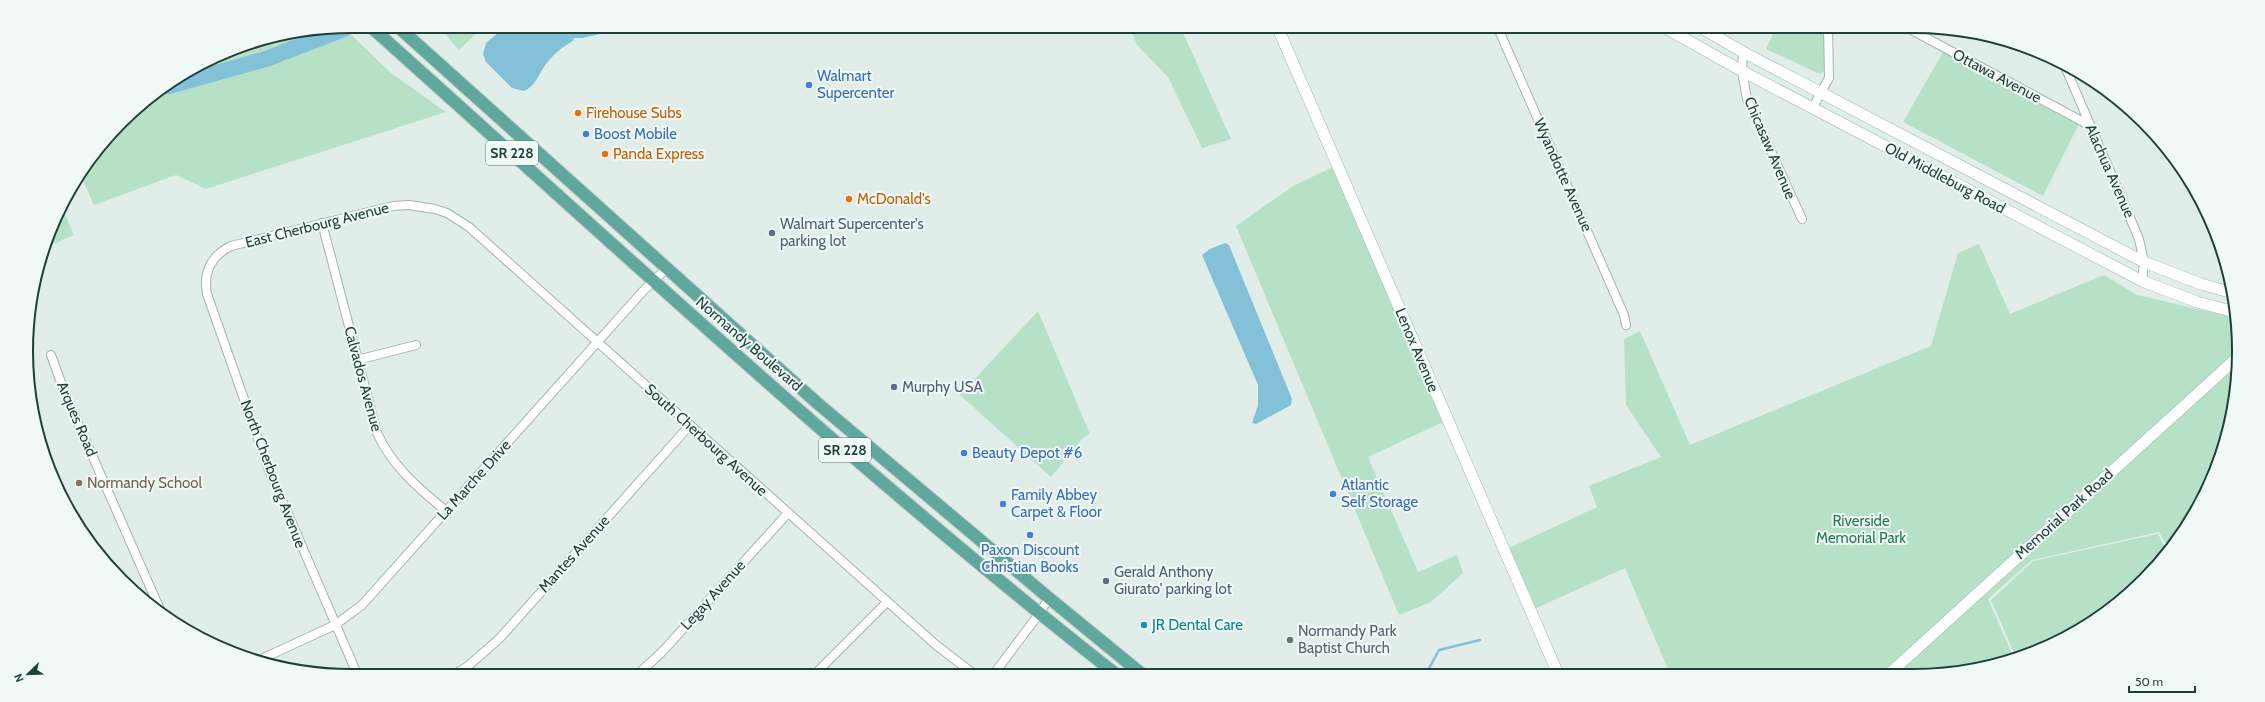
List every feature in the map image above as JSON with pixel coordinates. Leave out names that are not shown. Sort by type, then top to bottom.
[{"type":"main road","name":"Normandy Boulevard","points":[[378,33],[871,473],[1109,669]]},
{"type":"main road","name":"Normandy Boulevard","points":[[405,33],[816,402],[1049,598],[1137,669]]},
{"type":"main road","name":"Lenox Avenue","points":[[1280,33],[1556,669]]},
{"type":"main road","name":"Old Middleburg Road","points":[[1674,33],[1742,71],[2142,281],[2197,302],[2229,310]]},
{"type":"main road","name":"Old Middleburg Road","points":[[1710,33],[1743,52],[1822,92],[2144,262],[2194,282],[2226,291]]},
{"type":"main road","points":[[1985,198],[1993,183]]},
{"type":"main road","name":"Memorial Park Road","points":[[1894,669],[2231,363]]},
{"type":"street","name":"Wyandotte Avenue","points":[[1500,33],[1624,315],[1626,325]]},
{"type":"street","points":[[1813,107],[1829,78],[1828,33]]},
{"type":"street","name":"Ottawa Avenue","points":[[1917,33],[2090,126]]},
{"type":"street","name":"Chicasaw Avenue","points":[[1743,52],[1742,71],[1747,99],[1802,219]]},
{"type":"street","name":"Alachua Avenue","points":[[2068,73],[2133,222],[2144,262],[2142,281]]},
{"type":"street","name":"East Cherbourg Avenue","points":[[209,267],[221,251],[231,246],[393,206],[409,205],[435,209]]},
{"type":"street","name":"South Cherbourg Avenue","points":[[435,209],[469,227],[887,602],[936,645],[967,669]]},
{"type":"street","name":"Calvados Avenue","points":[[322,223],[372,420],[384,448],[406,476],[446,511]]},
{"type":"street","name":"North Cherbourg Avenue","points":[[209,267],[205,284],[207,294],[246,407],[285,511],[355,669]]},
{"type":"street","name":"La Marche Drive","points":[[266,657],[335,625],[362,605],[598,342],[667,268]]},
{"type":"street","points":[[357,360],[416,344]]},
{"type":"street","name":"Arques Road","points":[[51,355],[66,396],[157,603]]},
{"type":"street","name":"Mantes Avenue","points":[[462,669],[473,662],[499,639],[690,425]]},
{"type":"street","name":"Legay Avenue","points":[[643,669],[662,651],[788,513]]},
{"type":"street","points":[[998,669],[1040,614],[1049,598]]},
{"type":"street","points":[[820,669],[887,602]]},
{"type":"green space","points":[[349,33],[391,73],[446,112],[206,189],[176,175],[94,205],[83,181],[112,141],[141,112],[174,87],[210,66],[229,57],[269,44],[309,36]]},
{"type":"green space","points":[[444,33],[477,33],[459,50]]},
{"type":"green space","points":[[1132,33],[1183,33],[1231,139],[1202,148],[1168,77],[1137,45]]},
{"type":"green space","points":[[1774,33],[1824,33],[1824,71],[1820,74],[1766,49]]},
{"type":"green space","points":[[1943,52],[2079,124],[2043,196],[1903,122]]},
{"type":"green space","points":[[1333,167],[1443,422],[1368,457],[1418,572],[1457,555],[1463,573],[1431,602],[1399,615],[1236,226],[1293,186]]},
{"type":"green space","points":[[65,213],[74,235],[51,245]]},
{"type":"green space","name":"Riverside Memorial Park","points":[[1979,244],[2010,314],[2104,275],[2137,295],[2230,317],[2232,351],[2231,372],[2226,413],[2221,433],[2208,473],[2199,492],[2166,544],[2159,532],[2032,560],[1988,599],[2012,653],[1976,663],[1956,666],[1914,669],[1668,669],[1625,568],[1534,609],[1509,548],[1597,507],[1589,486],[1661,457],[1626,405],[1624,339],[1640,331],[1690,445],[1931,346],[1958,253]]},
{"type":"green space","points":[[1038,311],[1090,434],[1083,438],[1051,477],[960,395]]},
{"type":"green space","points":[[2158,534],[2164,547],[2139,576],[2124,590],[2091,615],[2055,636],[2036,645],[2014,653],[1991,600],[2033,561]]},
{"type":"water","points":[[498,33],[604,33],[583,38],[574,38],[573,41],[552,57],[532,86],[524,91],[512,88],[486,62],[483,54],[486,43]]},
{"type":"water","points":[[1225,243],[1229,245],[1292,399],[1291,405],[1256,424],[1252,423],[1258,405],[1258,385],[1202,255],[1210,249]]},
{"type":"waterway","points":[[181,83],[266,59],[331,34]]},
{"type":"waterway","points":[[1429,669],[1439,650],[1480,640]]},
{"type":"place","name":"Walmart Supercenter","points":[[809,85]]},
{"type":"place","name":"Firehouse Subs","points":[[578,113]]},
{"type":"place","name":"Boost Mobile","points":[[586,134]]},
{"type":"place","name":"Panda Express","points":[[605,154]]},
{"type":"place","name":"McDonald's","points":[[849,199]]},
{"type":"place","name":"Walmart Supercenter's parking lot","points":[[772,233]]},
{"type":"place","name":"Murphy USA","points":[[894,387]]},
{"type":"place","name":"Beauty Depot #6","points":[[964,453]]},
{"type":"place","name":"Normandy School","points":[[79,483]]},
{"type":"place","name":"Atlantic Self Storage","points":[[1333,494]]},
{"type":"place","name":"Family Abbey Carpet & Floor","points":[[1003,504]]},
{"type":"place","name":"Paxon Discount Christian Books","points":[[1030,535]]},
{"type":"place","name":"Gerald Anthony Giurato' parking lot","points":[[1106,581]]},
{"type":"place","name":"JR Dental Care","points":[[1144,625]]},
{"type":"place","name":"Normandy Park Baptist Church","points":[[1290,640]]}]
